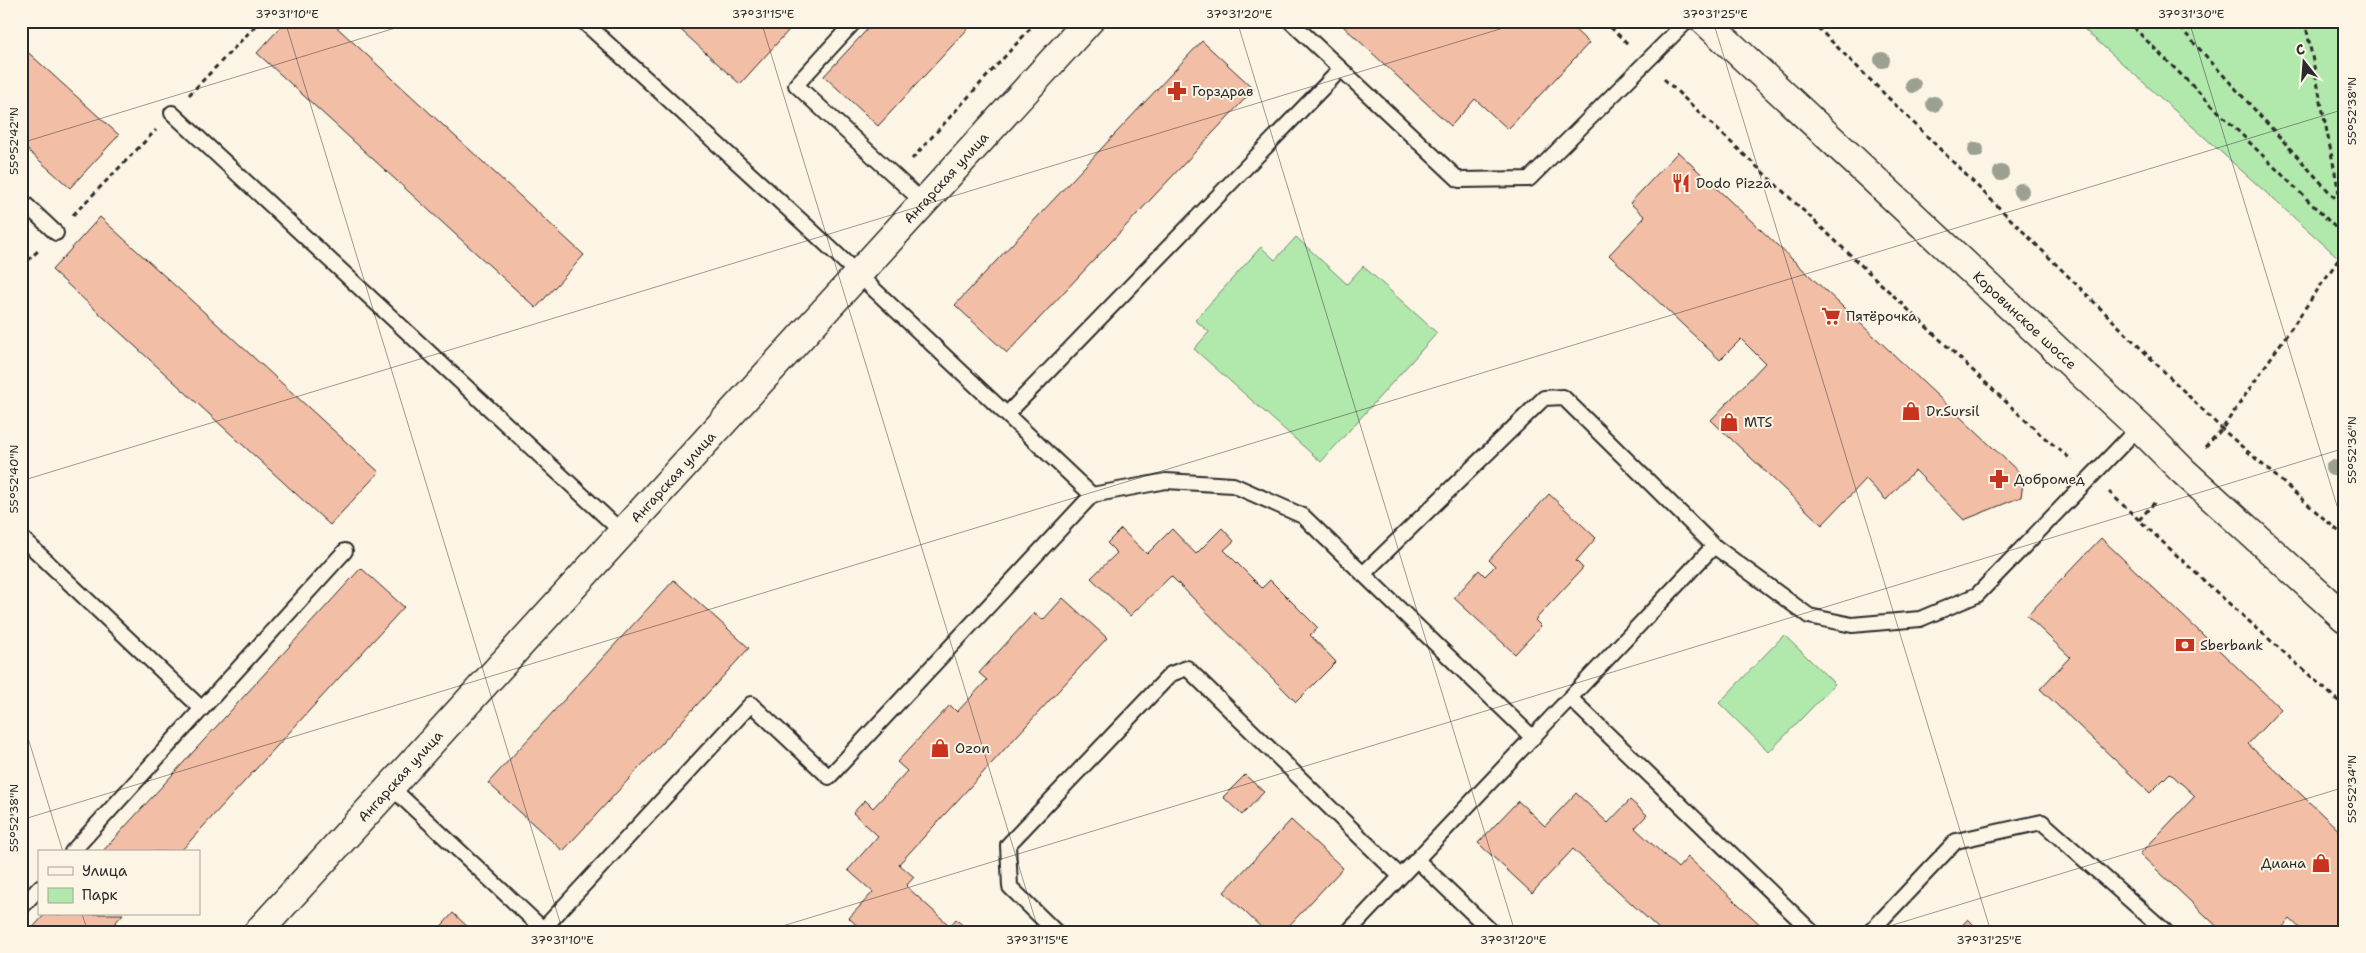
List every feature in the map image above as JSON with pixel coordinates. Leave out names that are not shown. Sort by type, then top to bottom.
[{"type":"street","name":"Ангарская улица","points":[[258,932],[1089,21]]},
{"type":"street","name":"Коровинское шоссе","points":[[1706,21],[2139,427],[2183,471],[2345,618]]},
{"type":"lane","points":[[583,21],[858,274],[1092,495]]},
{"type":"lane","points":[[854,21],[796,85],[924,203]]},
{"type":"lane","points":[[1290,21],[1460,180],[1529,179],[1687,21]]},
{"type":"lane","points":[[1007,414],[1341,68]]},
{"type":"lane","points":[[172,113],[623,533]]},
{"type":"lane","points":[[21,200],[56,233]]},
{"type":"lane","points":[[1363,574],[1544,398],[1563,397],[1714,546],[1809,616],[1852,626],[1920,619],[1978,595],[2139,427]]},
{"type":"lane","points":[[391,787],[544,930],[751,704],[829,777],[1092,495],[1166,481],[1233,485],[1304,516],[1532,738]]},
{"type":"lane","points":[[21,537],[202,709]]},
{"type":"lane","points":[[1348,932],[1714,546]]},
{"type":"lane","points":[[74,850],[345,551]]},
{"type":"lane","points":[[1056,932],[1010,887],[1008,845],[1171,674],[1187,668],[1400,876]]},
{"type":"lane","points":[[1570,698],[1812,932]]},
{"type":"lane","points":[[1870,932],[1956,842],[2042,822],[2166,932]]},
{"type":"lane","points":[[1417,860],[1492,932]]},
{"type":"lane","points":[[21,908],[38,889]]},
{"type":"path","points":[[896,177],[1037,21]]},
{"type":"path","points":[[1604,21],[2040,434],[2092,476],[2345,707]]},
{"type":"path","points":[[1811,21],[2222,429],[2345,537]]},
{"type":"path","points":[[2127,21],[2345,237]]},
{"type":"path","points":[[2174,21],[2345,209]]},
{"type":"path","points":[[2305,21],[2345,223]]},
{"type":"path","points":[[2205,447],[2222,429],[2345,250]]},
{"type":"path","points":[[2139,520],[2156,501]]},
{"type":"green space","points":[[2075,21],[2345,21],[2345,264],[2340,259]]},
{"type":"green space","points":[[1296,237],[1347,284],[1363,266],[1437,333],[1321,462],[1194,349],[1209,332],[1195,320],[1261,247],[1275,260]]},
{"type":"green space","points":[[1784,635],[1835,684],[1769,752],[1719,703]]},
{"type":"building","points":[[286,21],[330,21],[584,255],[536,308],[257,53]]},
{"type":"building","points":[[671,21],[778,21],[788,31],[740,84]]},
{"type":"building","points":[[875,21],[975,21],[878,126],[824,76]]},
{"type":"building","points":[[1347,21],[1566,21],[1589,43],[1508,129],[1475,99],[1451,126],[1343,26]]},
{"type":"building","points":[[1202,41],[1254,89],[1007,353],[955,305]]},
{"type":"building","points":[[21,46],[119,135],[70,188],[21,144]]},
{"type":"building","points":[[1678,152],[2024,477],[2021,497],[1964,520],[1915,470],[1886,500],[1866,479],[1822,525],[1711,420],[1765,363],[1741,339],[1720,360],[1609,255],[1645,217],[1630,203]]},
{"type":"building","points":[[100,217],[379,472],[330,525],[52,270]]},
{"type":"building","points":[[1549,494],[1596,538],[1576,561],[1583,568],[1535,620],[1541,626],[1515,654],[1454,598],[1479,570],[1485,576],[1495,566],[1489,560]]},
{"type":"building","points":[[1222,528],[1234,541],[1224,550],[1262,588],[1270,580],[1318,628],[1310,635],[1336,662],[1296,702],[1171,576],[1130,616],[1091,578],[1117,553],[1107,543],[1121,529],[1147,554],[1172,529],[1196,554]]},
{"type":"building","points":[[2101,538],[2281,709],[2248,744],[2345,836],[2345,922],[2336,932],[2304,932],[2290,919],[2278,932],[2223,932],[2140,854],[2195,796],[2170,773],[2150,793],[2040,689],[2070,657],[2027,616]]},
{"type":"building","points":[[361,568],[404,607],[182,850],[104,850]]},
{"type":"building","points":[[674,580],[749,648],[563,851],[488,783]]},
{"type":"building","points":[[1063,598],[1107,638],[899,864],[914,877],[906,886],[950,926],[956,919],[970,932],[864,932],[849,918],[873,892],[848,870],[878,836],[853,813],[865,800],[873,808],[907,771],[897,762],[950,705],[957,712],[987,680],[979,673],[1034,613],[1043,620]]},
{"type":"building","points":[[1245,775],[1264,792],[1242,815],[1223,797]]},
{"type":"building","points":[[1576,793],[1608,823],[1630,800],[1647,815],[1635,828],[1678,868],[1688,857],[1767,931],[1662,932],[1573,849],[1532,893],[1478,843],[1518,801],[1545,826]]},
{"type":"building","points":[[1291,820],[1343,868],[1283,932],[1266,932],[1224,892]]},
{"type":"building","points":[[453,913],[473,932],[436,932]]},
{"type":"building","points":[[43,916],[121,916],[107,932],[29,932]]},
{"type":"building","points":[[1968,919],[1981,932],[1956,932]]},
{"type":"place","name":"Горздрав","points":[[1177,91]]},
{"type":"place","name":"Dodo Pizza","points":[[1681,183]]},
{"type":"place","name":"Пятёрочка","points":[[1831,316]]},
{"type":"place","name":"Dr.Sursil","points":[[1911,411]]},
{"type":"place","name":"MTS","points":[[1729,422]]},
{"type":"place","name":"Добромед","points":[[1999,479]]},
{"type":"place","name":"Sberbank","points":[[2185,645]]},
{"type":"place","name":"Ozon","points":[[940,748]]},
{"type":"place","name":"Диана","points":[[2321,863]]}]
